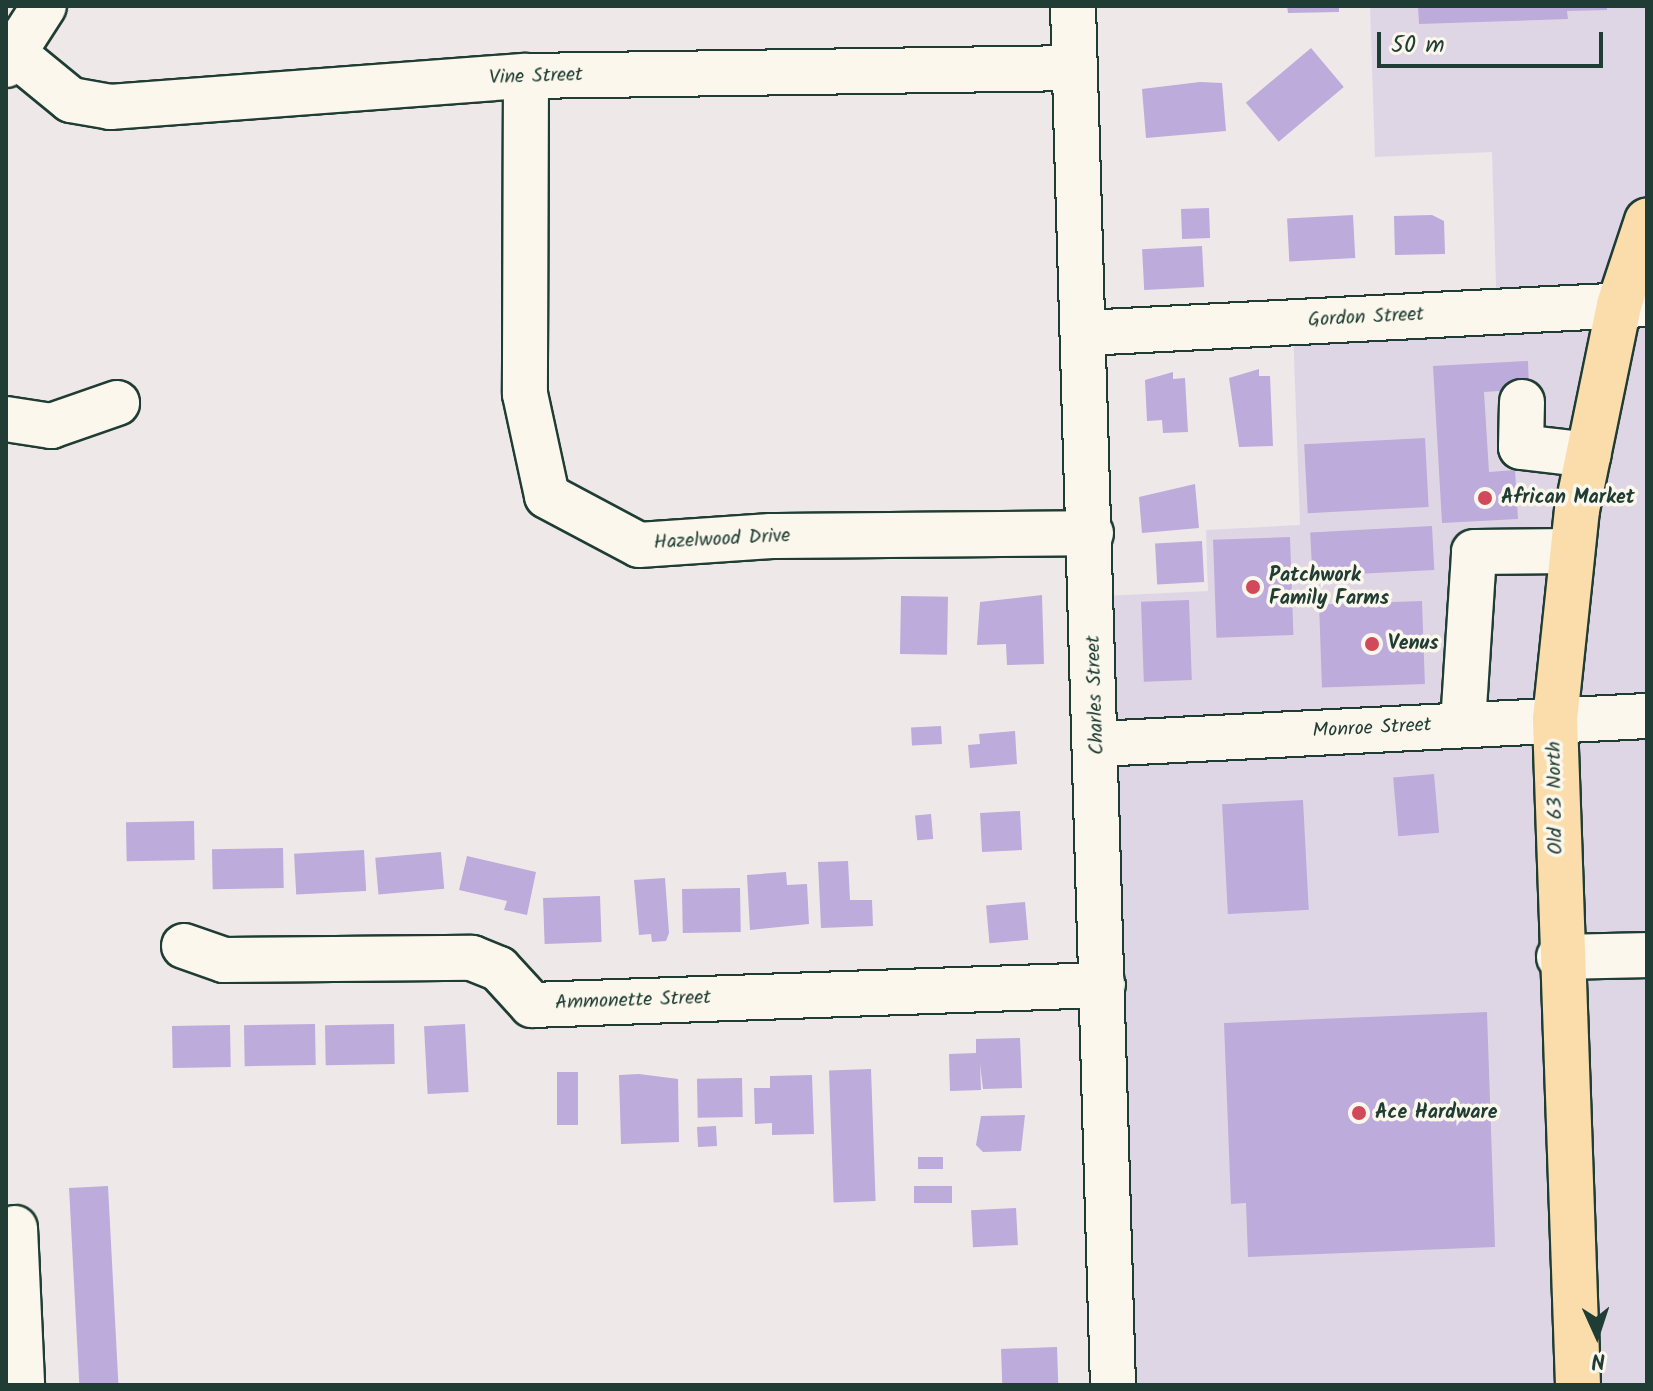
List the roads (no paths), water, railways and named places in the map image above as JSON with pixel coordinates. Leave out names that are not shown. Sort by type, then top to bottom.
[{"type":"main road","name":"Old 63 North","points":[[1578,1385],[1559,957],[1555,719],[1571,551],[1589,455],[1633,305],[1647,221]]},
{"type":"main road","points":[[1574,1324],[1600,1385]]},
{"type":"street","points":[[11,60],[44,6]]},
{"type":"street","name":"Charles Street","points":[[1073,6],[1098,744],[1113,1385]]},
{"type":"street","name":"Vine Street","points":[[11,60],[71,100],[110,107],[526,76],[1075,68]]},
{"type":"street","name":"Hazelwood Drive","points":[[526,76],[525,394],[547,496],[639,545],[771,536],[1091,533]]},
{"type":"street","name":"Gordon Street","points":[[1085,333],[1633,305]]},
{"type":"street","points":[[1522,402],[1521,447],[1589,455]]},
{"type":"street","points":[[6,419],[51,426],[117,403]]},
{"type":"street","points":[[1463,724],[1474,552],[1571,551]]},
{"type":"street","name":"Monroe Street","points":[[1098,744],[1647,716]]},
{"type":"street","name":"Ammonette Street","points":[[184,946],[224,960],[472,958],[499,969],[532,1005],[1103,985]]},
{"type":"street","points":[[1559,957],[1647,955]]},
{"type":"street","points":[[15,1228],[13,1330],[22,1385]]},
{"type":"place","name":"African Market","points":[[1485,498]]},
{"type":"place","name":"Patchwork Family Farms","points":[[1253,587]]},
{"type":"place","name":"Venus","points":[[1372,644]]},
{"type":"place","name":"Ace Hardware","points":[[1359,1113]]}]
